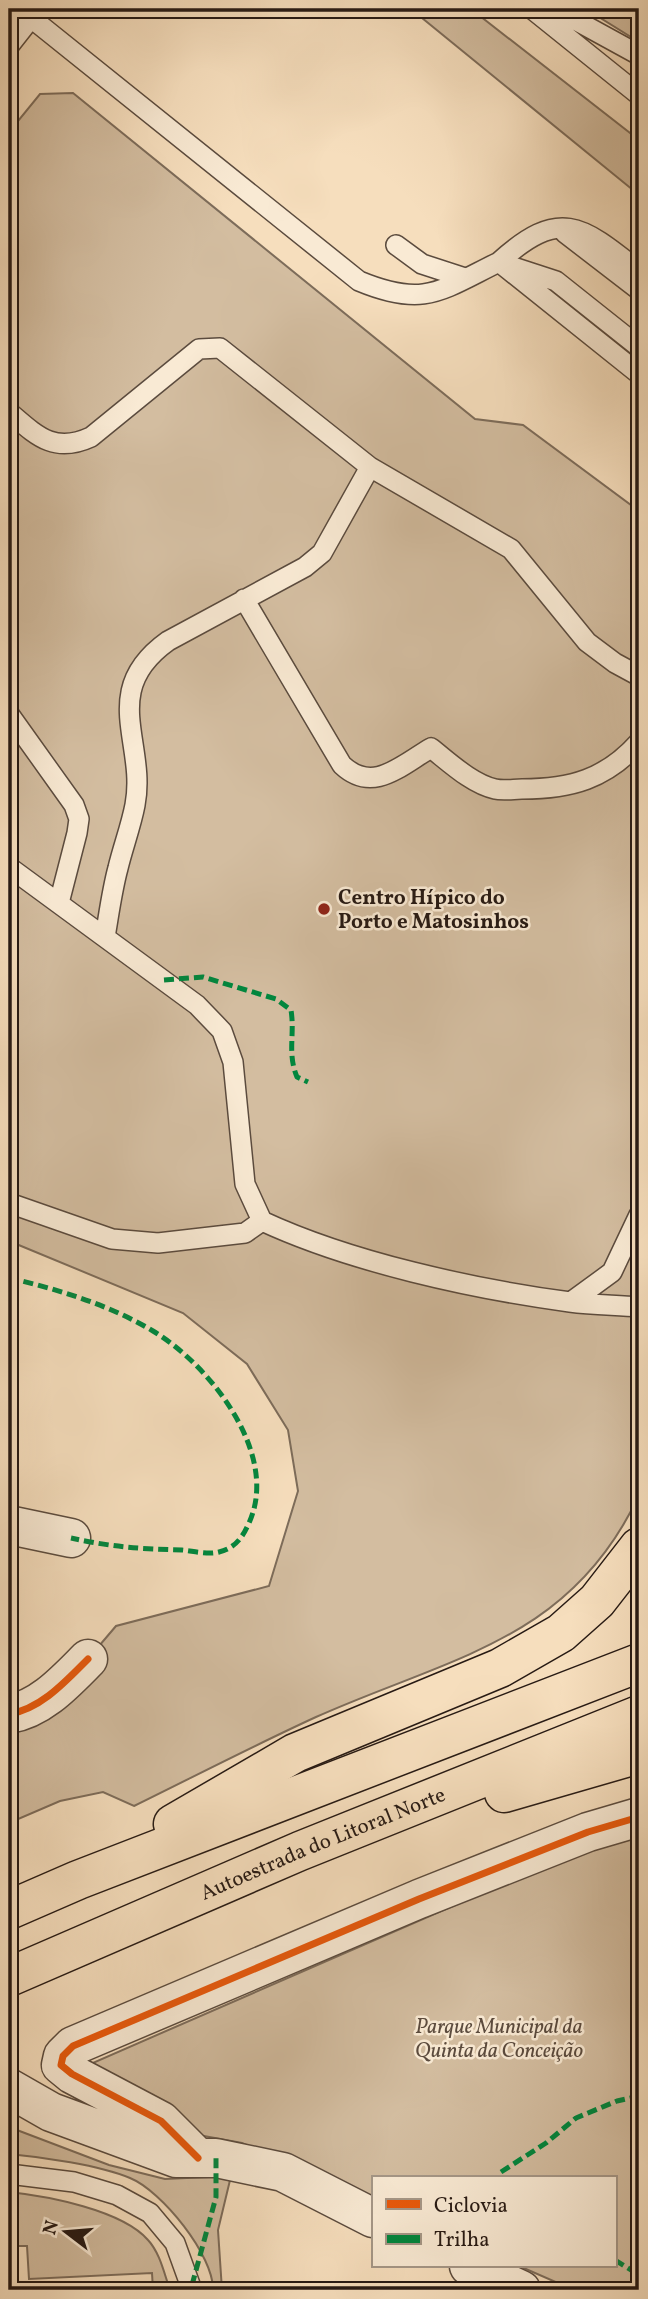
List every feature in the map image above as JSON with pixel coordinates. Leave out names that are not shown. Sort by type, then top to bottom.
[{"type":"highway","points":[[78,1880],[295,1753],[500,1668],[561,1633],[597,1601],[639,1547]]},
{"type":"highway","points":[[9,1910],[78,1880],[639,1662]]},
{"type":"highway","name":"Autoestrada do Litoral Norte","points":[[9,1977],[300,1851],[639,1715]]},
{"type":"highway","points":[[300,1851],[639,1754]]},
{"type":"street","points":[[9,1525],[71,1538]]},
{"type":"street","points":[[9,1714],[18,1713],[55,1692],[88,1659]]},
{"type":"street","points":[[198,2158],[161,2121],[72,2074],[61,2065],[63,2056],[73,2046],[419,1899],[588,1832],[639,1817]]},
{"type":"street","points":[[9,2088],[51,2112],[176,2158],[216,2158],[283,2172],[372,2217]]},
{"type":"street","points":[[473,2268],[521,2290]]},
{"type":"lane","points":[[532,9],[639,95]]},
{"type":"lane","points":[[555,9],[639,55]]},
{"type":"lane","points":[[9,46],[26,13],[359,281],[387,292],[421,296],[499,262],[526,239],[555,226],[594,235],[639,271]]},
{"type":"lane","points":[[555,226],[639,290]]},
{"type":"lane","points":[[396,245],[422,264],[465,278]]},
{"type":"lane","points":[[499,262],[556,281],[639,347]]},
{"type":"lane","points":[[499,262],[639,374]]},
{"type":"lane","points":[[9,412],[37,436],[56,444],[74,445],[91,437],[200,349],[220,348],[370,467],[511,549],[587,642],[614,663],[639,676]]},
{"type":"lane","points":[[104,937],[117,871],[136,803],[136,763],[128,717],[139,670],[151,653],[168,641],[305,567],[322,553],[370,467]]},
{"type":"lane","points":[[244,599],[342,765],[360,779],[380,777],[431,748],[471,777],[495,789],[538,789],[584,782],[620,763],[639,742]]},
{"type":"lane","points":[[9,714],[74,805],[79,819],[59,903]]},
{"type":"lane","points":[[9,867],[197,1005],[222,1031],[233,1062],[245,1184],[262,1221],[306,1241],[454,1280],[571,1302],[639,1307]]},
{"type":"lane","points":[[9,1203],[112,1239],[159,1243],[245,1233],[262,1221]]},
{"type":"lane","points":[[571,1302],[612,1272],[639,1215]]},
{"type":"lane","points":[[9,2174],[74,2182],[117,2195],[150,2213],[175,2243],[192,2290]]},
{"type":"green space","points":[[411,9],[471,9],[639,140],[639,195]]},
{"type":"green space","points":[[586,9],[639,9],[639,42]]},
{"type":"green space","name":"Centro Hípico do Porto e Matosinhos","points":[[73,93],[475,419],[523,425],[639,511],[639,1290],[632,1321],[639,1323],[639,1495],[611,1544],[579,1583],[542,1614],[502,1638],[459,1659],[316,1717],[134,1806],[103,1792],[60,1801],[9,1823],[9,1714],[88,1659],[116,1626],[269,1586],[298,1491],[288,1430],[247,1364],[183,1313],[9,1241],[9,132],[40,94]]},
{"type":"green space","name":"Parque Municipal da Quinta da Conceição","points":[[639,1828],[639,2290],[574,2290],[524,2268],[616,2268],[616,2176],[372,2176],[372,2201],[242,2143],[144,2125],[56,2079],[595,1844]]},
{"type":"green space","points":[[9,2127],[109,2165],[165,2179],[231,2176],[218,2230],[222,2290],[213,2290],[205,2260],[184,2226],[157,2196],[143,2185],[117,2173],[87,2165],[9,2154]]},
{"type":"green space","points":[[9,2192],[83,2206],[121,2220],[136,2229],[156,2251],[170,2290],[153,2290],[152,2273],[29,2279],[27,2246],[9,2246]]},
{"type":"marked path","points":[[164,980],[203,977],[276,999],[291,1010],[294,1068],[297,1077],[308,1082]]},
{"type":"marked path","points":[[9,1278],[101,1306],[153,1331],[175,1346],[197,1366],[235,1415],[248,1442],[256,1470],[256,1498],[248,1525],[237,1542],[225,1550],[210,1553],[139,1548],[71,1538]]},
{"type":"marked path","points":[[501,2172],[546,2143],[576,2118],[617,2101],[639,2096]]},
{"type":"marked path","points":[[192,2285],[216,2197],[216,2158]]},
{"type":"marked path","points":[[616,2261],[639,2275]]},
{"type":"cycle path","points":[[9,1714],[42,1700],[62,1685],[88,1659]]},
{"type":"cycle path","points":[[198,2158],[161,2121],[72,2074],[61,2065],[63,2056],[73,2046],[419,1899],[588,1832],[639,1817]]},
{"type":"place","name":"Centro Hípico do Porto e Matosinhos","points":[[324,909]]}]
